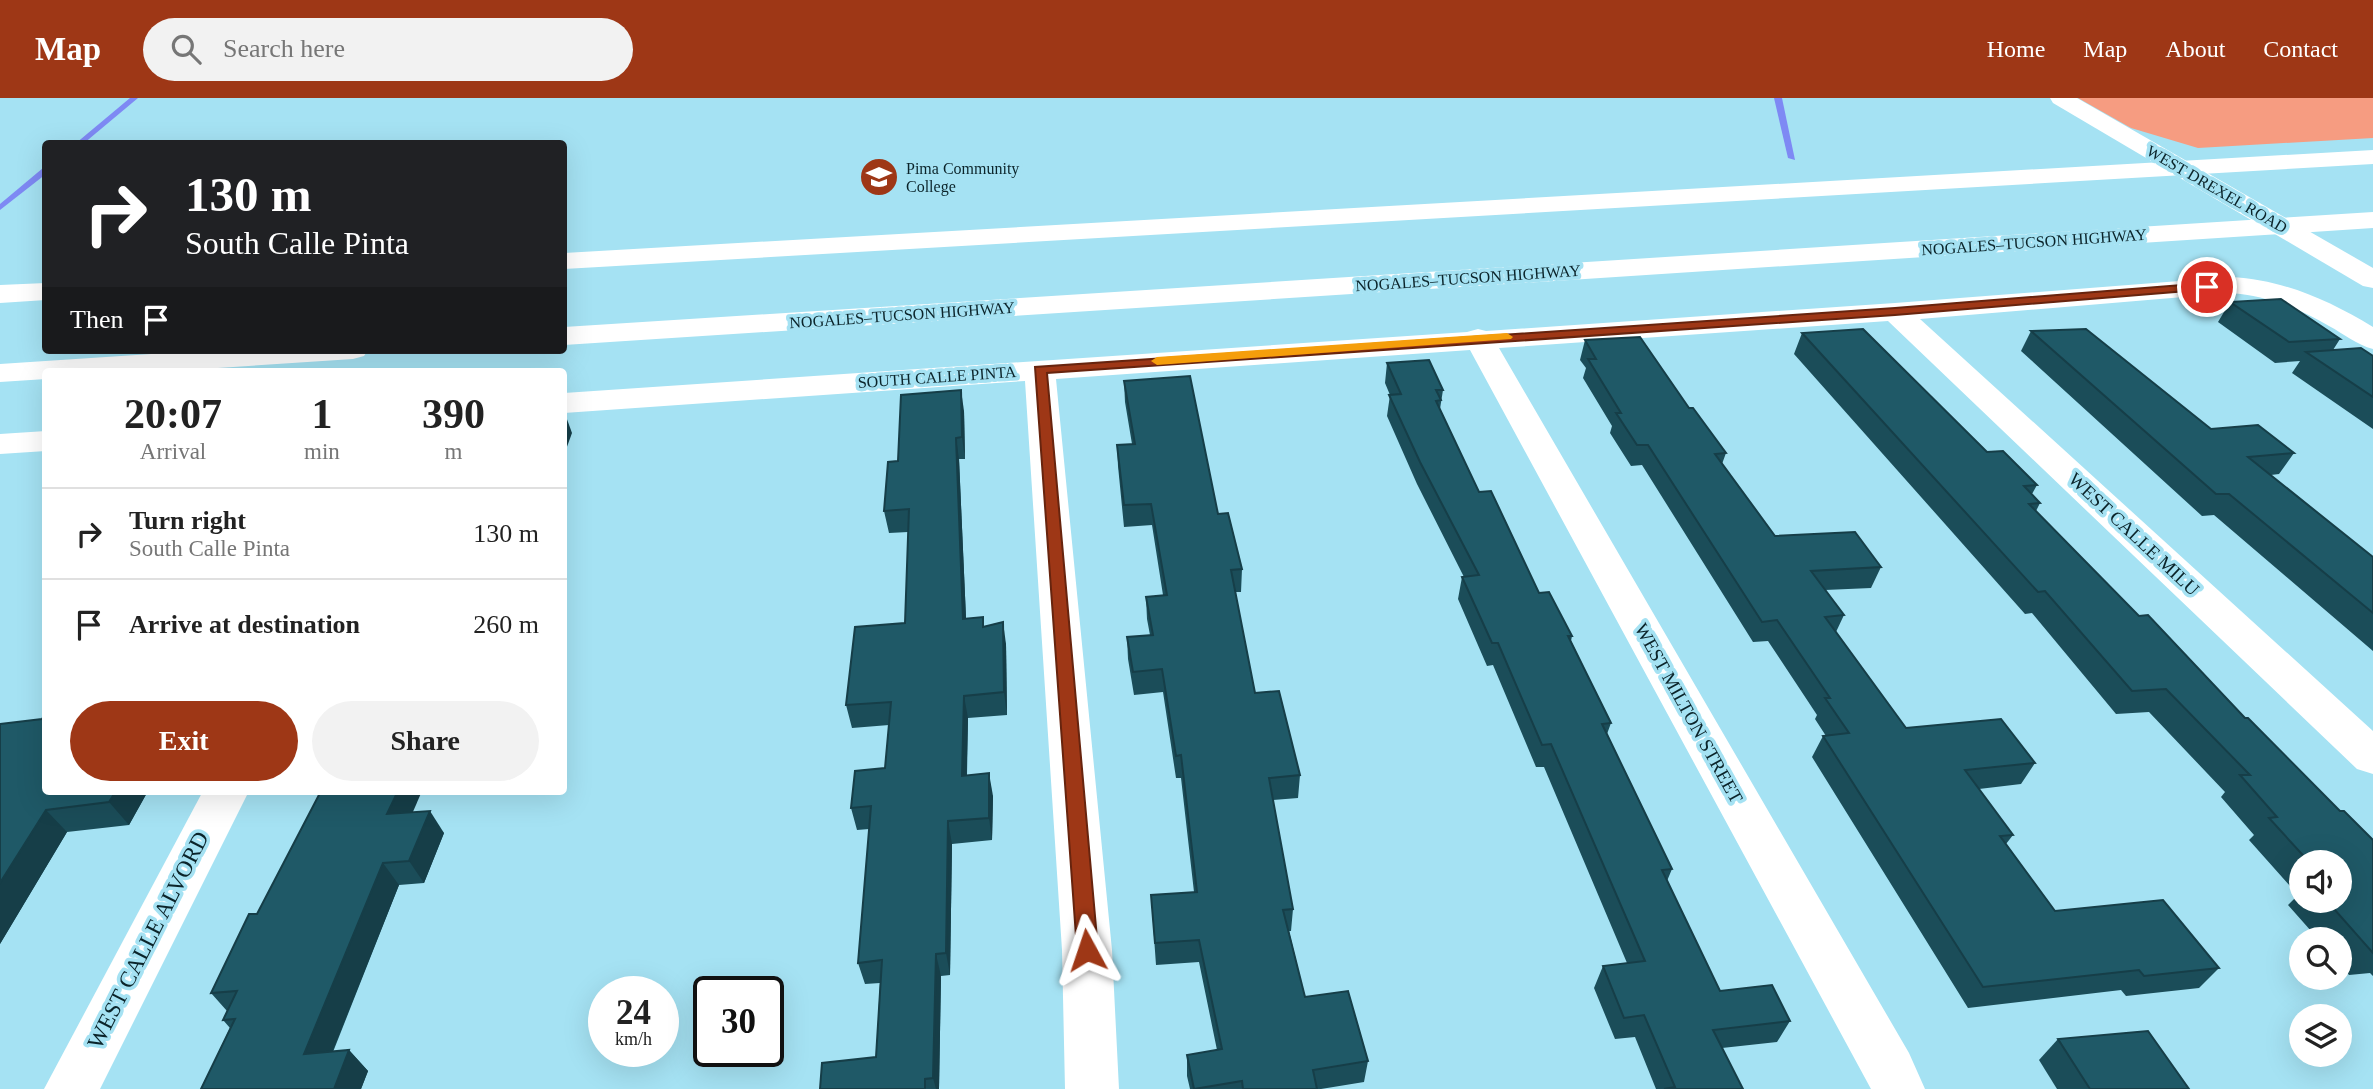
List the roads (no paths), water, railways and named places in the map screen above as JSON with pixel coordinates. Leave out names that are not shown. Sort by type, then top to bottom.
[{"type":"main road","name":"WEST DREXEL ROAD","points":[[2061,98],[2373,280]]},
{"type":"main road","points":[[567,261],[2373,157]]},
{"type":"main road","name":"NOGALES–TUCSON HIGHWAY","points":[[567,337],[2373,220]]},
{"type":"main road","name":"SOUTH CALLE PINTA","points":[[567,403],[1478,338],[1895,312],[2231,285],[2275,290],[2325,310],[2373,340]]},
{"type":"main road","points":[[0,294],[42,291]]},
{"type":"main road","name":"WEST CALLE MILU","points":[[1895,312],[2373,757]]},
{"type":"main road","name":"WEST MILTON STREET","points":[[1478,338],[1884,1059],[1898,1089]]},
{"type":"main road","points":[[77,368],[292,354]]},
{"type":"main road","points":[[1040,369],[1087,950],[1092,1089]]},
{"type":"main road","points":[[0,373],[42,370]]},
{"type":"main road","points":[[0,444],[42,441]]},
{"type":"main road","name":"WEST CALLE ALVORD","points":[[71,1089],[224,795]]},
{"type":"waterway","points":[[83,140],[134,98]]},
{"type":"waterway","points":[[1778,98],[1792,158]]},
{"type":"waterway","points":[[0,208],[42,173]]},
{"type":"place","name":"Pima Community College","points":[[879,177]]}]
